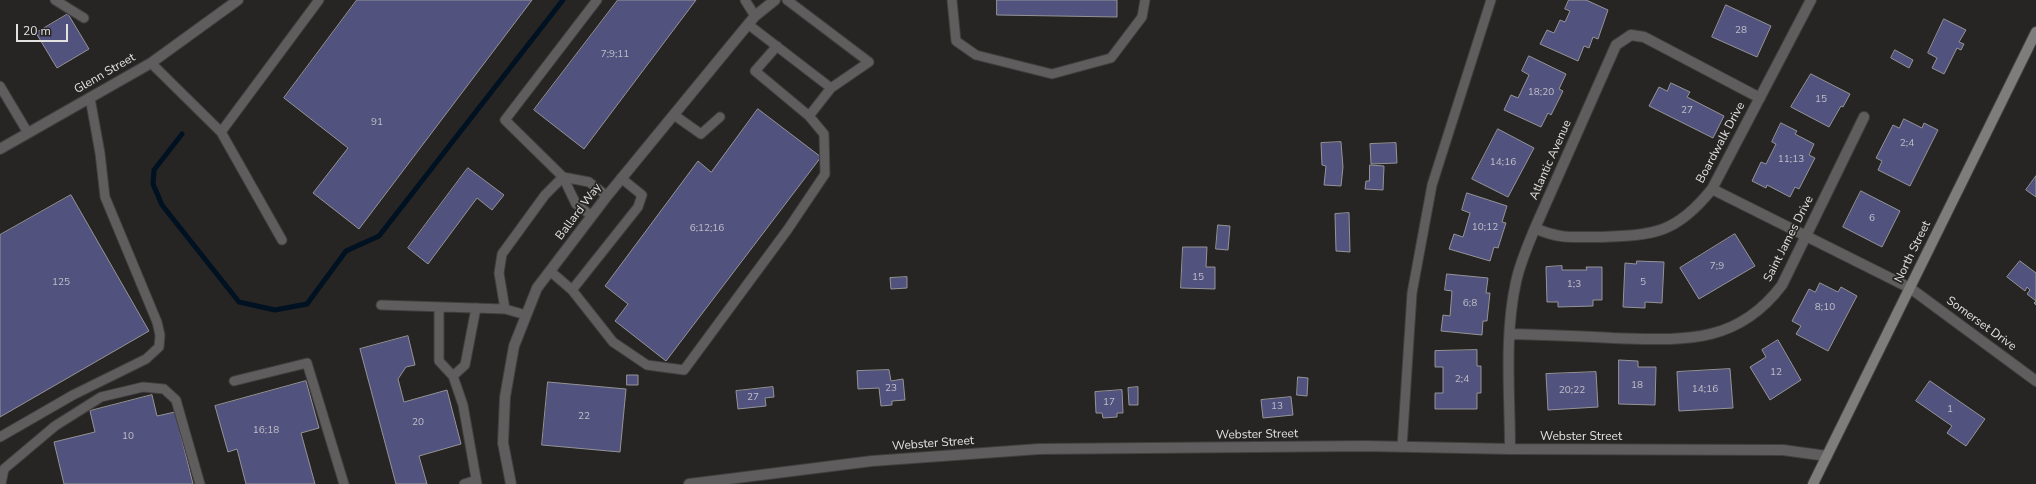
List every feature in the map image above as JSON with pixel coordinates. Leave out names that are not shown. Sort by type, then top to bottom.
[{"type":"main road","name":"North Street","points":[[1813,484],[2036,32]]},
{"type":"street","name":"Glenn Street","points":[[0,149],[151,63],[238,0]]},
{"type":"street","name":"Ballard Way","points":[[511,484],[503,443],[505,397],[514,346],[537,288],[621,178],[748,24],[755,16],[775,0]]},
{"type":"street","name":"Boardwalk Drive","points":[[1535,228],[1563,238],[1642,235],[1663,230],[1695,210],[1712,190],[1811,0]]},
{"type":"street","name":"Atlantic Avenue","points":[[1510,449],[1510,334],[1516,282],[1535,228],[1613,50],[1624,38],[1631,35],[1644,37],[1760,98]]},
{"type":"street","name":"Saint James Drive","points":[[1510,334],[1679,340],[1708,336],[1748,318],[1772,298],[1782,285],[1864,117]]},
{"type":"street","name":"Somerset Drive","points":[[1712,190],[1910,288],[2036,381]]},
{"type":"street","name":"Webster Street","points":[[695,484],[872,461],[1040,449],[1402,447],[1783,450],[1827,456]]},
{"type":"lane","points":[[55,0],[84,18]]},
{"type":"lane","points":[[221,132],[319,0]]},
{"type":"lane","points":[[592,216],[576,204],[563,177],[505,120],[597,0]]},
{"type":"lane","points":[[745,0],[755,16]]},
{"type":"lane","points":[[787,0],[869,62],[831,88],[809,116]]},
{"type":"lane","points":[[952,0],[956,40],[976,55],[1052,74],[1111,58],[1142,17],[1145,0]]},
{"type":"lane","points":[[1402,447],[1412,294],[1432,185],[1491,0]]},
{"type":"lane","points":[[748,24],[831,88]]},
{"type":"lane","points":[[550,271],[572,290],[613,342],[647,365],[684,370],[788,229],[825,174],[824,134],[809,116],[755,71],[777,46]]},
{"type":"lane","points":[[151,63],[221,132],[282,240]]},
{"type":"lane","points":[[0,86],[28,133]]},
{"type":"lane","points":[[0,438],[73,394],[146,359],[159,347],[160,335],[157,322],[105,197],[100,153],[90,98]]},
{"type":"lane","points":[[674,115],[701,134],[720,117]]},
{"type":"lane","points":[[563,177],[589,182],[607,196]]},
{"type":"lane","points":[[505,309],[499,273],[502,254],[545,195],[563,177]]},
{"type":"lane","points":[[572,290],[638,207],[642,195],[621,178]]},
{"type":"lane","points":[[381,305],[505,309],[526,315]]},
{"type":"lane","points":[[439,307],[439,361],[453,376],[463,405],[476,482],[464,484]]},
{"type":"lane","points":[[453,376],[466,365],[476,308]]},
{"type":"lane","points":[[234,381],[307,363],[344,484]]},
{"type":"lane","points":[[1,484],[4,469],[55,426],[101,396],[143,387],[164,389],[176,400],[200,484]]},
{"type":"building","points":[[357,0],[532,0],[359,229],[313,193],[348,148],[284,98]]},
{"type":"building","points":[[618,0],[696,0],[584,149],[534,110]]},
{"type":"building","points":[[997,0],[1117,0],[1117,17],[997,15]]},
{"type":"building","points":[[1569,0],[1586,0],[1608,10],[1598,39],[1593,37],[1589,48],[1584,46],[1578,61],[1540,44],[1547,30],[1554,33],[1560,20],[1565,22],[1570,11],[1565,9]]},
{"type":"building","points":[[1726,5],[1771,26],[1757,57],[1712,37]]},
{"type":"building","points":[[68,14],[89,49],[57,68],[36,33]]},
{"type":"building","points":[[1944,19],[1966,30],[1959,42],[1964,44],[1961,50],[1957,48],[1944,74],[1932,68],[1937,58],[1928,53]]},
{"type":"building","points":[[1895,50],[1913,60],[1909,68],[1891,58]]},
{"type":"building","points":[[1529,56],[1566,74],[1559,89],[1563,91],[1551,115],[1548,113],[1541,127],[1504,110],[1511,95],[1518,98],[1529,75],[1522,71]]},
{"type":"building","points":[[1811,74],[1850,94],[1829,127],[1791,107]]},
{"type":"building","points":[[1671,83],[1690,92],[1687,97],[1724,116],[1713,138],[1649,106],[1659,87],[1667,91]]},
{"type":"building","points":[[758,109],[821,157],[666,361],[615,321],[628,304],[605,286],[698,161],[711,172]]},
{"type":"building","points":[[1904,119],[1922,128],[1924,123],[1938,130],[1910,186],[1878,170],[1882,161],[1876,158],[1893,125],[1899,128]]},
{"type":"building","points":[[1781,123],[1797,131],[1795,134],[1814,144],[1809,155],[1815,158],[1799,189],[1795,187],[1790,197],[1767,185],[1766,188],[1752,181],[1761,162],[1766,164],[1776,144],[1772,142]]},
{"type":"building","points":[[1498,129],[1534,148],[1508,197],[1472,179]]},
{"type":"building","points":[[1341,142],[1343,167],[1341,186],[1324,185],[1326,166],[1322,165],[1321,143]]},
{"type":"building","points":[[1396,143],[1397,163],[1371,164],[1370,144]]},
{"type":"building","points":[[1370,165],[1384,166],[1383,190],[1365,189],[1366,181],[1369,181]]},
{"type":"building","points":[[468,168],[504,195],[492,210],[477,198],[428,264],[408,248]]},
{"type":"building","points":[[2036,176],[2036,197],[2026,190]]},
{"type":"building","points":[[1861,191],[1900,211],[1882,247],[1843,227]]},
{"type":"building","points":[[1467,193],[1507,206],[1502,222],[1506,223],[1498,248],[1494,247],[1490,261],[1449,249],[1454,234],[1463,237],[1470,213],[1462,210]]},
{"type":"building","points":[[71,195],[149,331],[0,417],[0,235]]},
{"type":"building","points":[[1349,213],[1350,252],[1336,251],[1335,214]]},
{"type":"building","points":[[1218,225],[1230,226],[1228,250],[1216,249]]},
{"type":"building","points":[[1735,234],[1755,266],[1699,299],[1680,268]]},
{"type":"building","points":[[1183,247],[1207,247],[1206,267],[1215,267],[1215,289],[1181,288]]},
{"type":"building","points":[[1637,261],[1664,262],[1662,303],[1645,302],[1645,308],[1623,307],[1625,263],[1636,264]]},
{"type":"building","points":[[2020,261],[2036,273],[2036,301],[2027,294],[2030,290],[2027,287],[2025,291],[2007,277]]},
{"type":"building","points":[[1562,266],[1562,270],[1587,270],[1586,267],[1602,267],[1602,300],[1593,300],[1593,306],[1558,307],[1558,302],[1547,302],[1546,267]]},
{"type":"building","points":[[1447,274],[1488,278],[1486,293],[1490,293],[1487,321],[1483,321],[1482,335],[1441,331],[1443,315],[1450,316],[1452,291],[1445,290]]},
{"type":"building","points":[[907,277],[907,288],[891,289],[890,278]]},
{"type":"building","points":[[1820,283],[1838,292],[1841,287],[1857,296],[1828,351],[1796,334],[1801,326],[1792,321],[1809,289],[1815,292]]},
{"type":"building","points":[[408,336],[415,365],[406,367],[398,379],[404,402],[447,390],[461,444],[419,456],[427,484],[396,484],[360,349]]},
{"type":"building","points":[[1778,340],[1801,380],[1770,400],[1750,367],[1766,357],[1762,350]]},
{"type":"building","points":[[1477,350],[1477,366],[1481,366],[1481,393],[1477,393],[1477,409],[1435,409],[1435,393],[1443,393],[1443,367],[1435,367],[1435,351]]},
{"type":"building","points":[[1619,360],[1638,361],[1638,367],[1656,367],[1655,405],[1619,404]]},
{"type":"building","points":[[1730,369],[1733,408],[1679,411],[1677,372]]},
{"type":"building","points":[[889,370],[891,381],[903,379],[905,400],[892,401],[892,405],[881,406],[879,388],[858,389],[857,371]]},
{"type":"building","points":[[1596,372],[1598,407],[1548,410],[1546,374]]},
{"type":"building","points":[[627,375],[638,375],[638,385],[627,385]]},
{"type":"building","points":[[1298,377],[1308,378],[1307,396],[1297,395]]},
{"type":"building","points":[[306,381],[319,428],[301,433],[315,484],[246,484],[237,449],[228,452],[215,406]]},
{"type":"building","points":[[1930,381],[1985,419],[1966,446],[1947,433],[1952,426],[1916,401]]},
{"type":"building","points":[[548,382],[626,389],[620,452],[542,445]]},
{"type":"building","points":[[773,387],[774,397],[765,398],[766,406],[738,409],[736,391]]},
{"type":"building","points":[[1138,387],[1138,405],[1129,405],[1128,388]]},
{"type":"building","points":[[1122,390],[1123,413],[1117,413],[1117,417],[1103,418],[1102,413],[1096,413],[1095,392]]},
{"type":"building","points":[[152,395],[157,416],[175,412],[193,484],[64,484],[54,442],[95,432],[90,411]]},
{"type":"building","points":[[1291,397],[1293,415],[1263,418],[1261,400]]},
{"type":"waterway","points":[[182,134],[154,170],[153,184],[162,205],[239,302],[275,310],[307,304],[346,251],[379,236],[563,0]]}]
